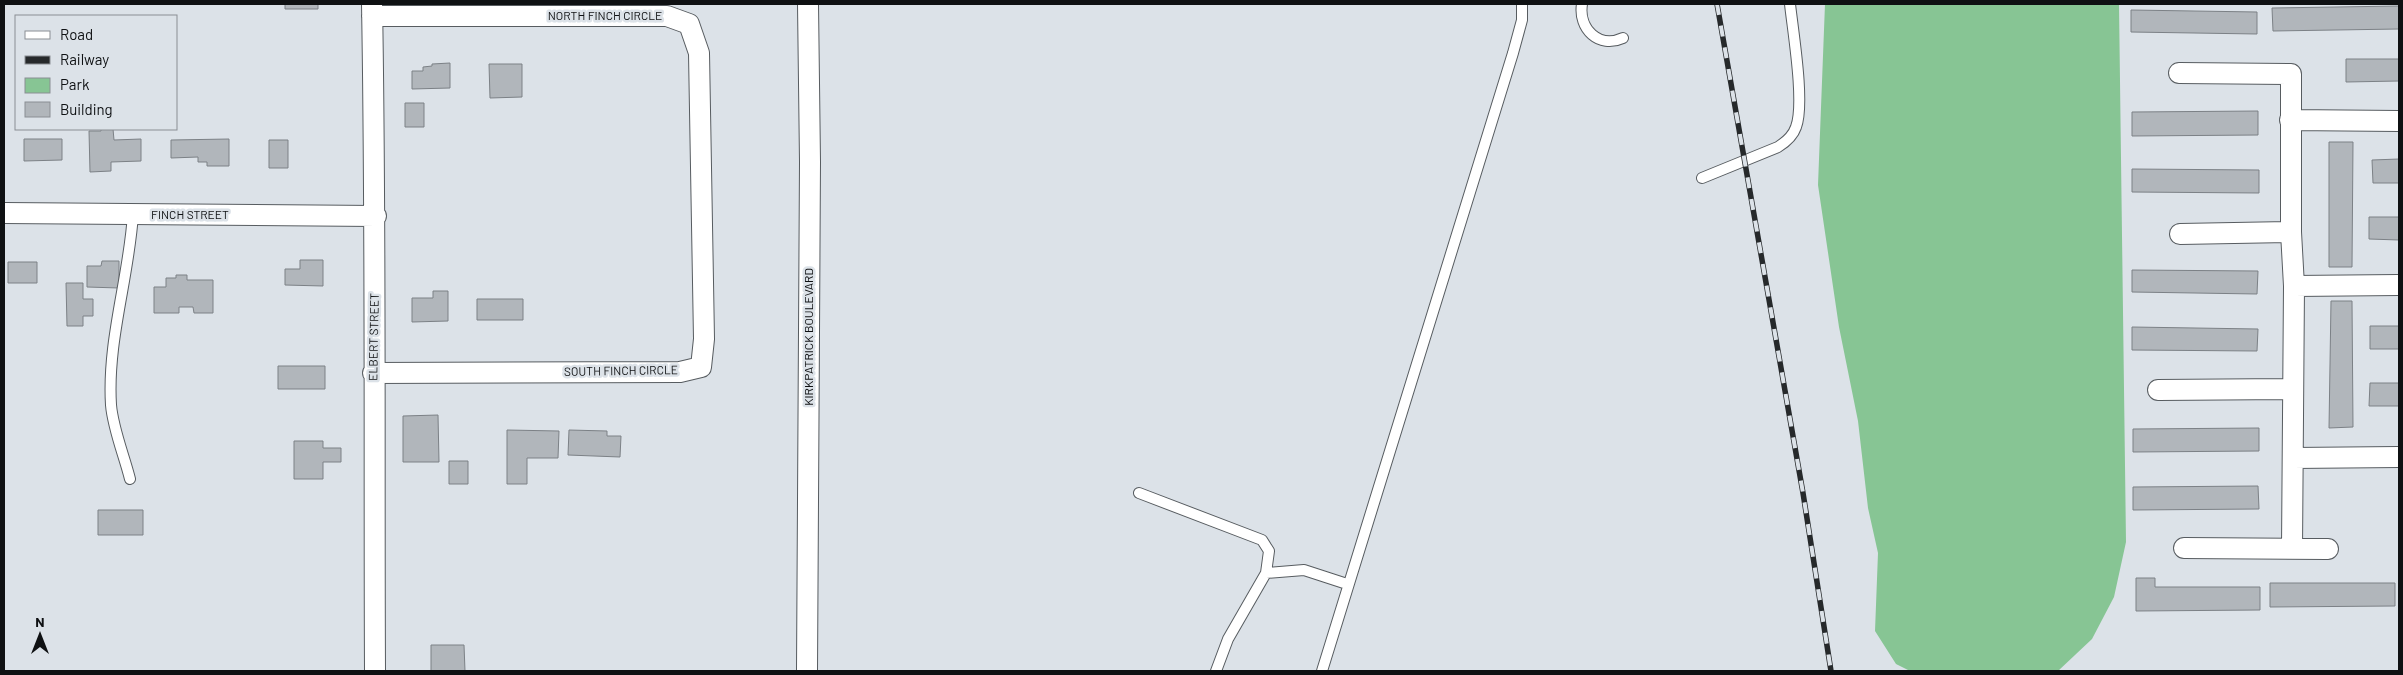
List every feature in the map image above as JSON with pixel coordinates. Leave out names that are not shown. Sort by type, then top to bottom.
[{"type":"street","name":"KIRKPATRICK BOULEVARD","points":[[807,671],[810,162],[808,4]]},
{"type":"street","name":"NORTH FINCH CIRCLE","points":[[372,10],[667,16],[689,24],[699,53],[700,170]]},
{"type":"street","name":"ELBERT STREET","points":[[372,10],[376,216],[373,373],[375,671]]},
{"type":"street","points":[[2179,73],[2290,74],[2290,232],[2294,286],[2292,548]]},
{"type":"street","points":[[2290,120],[2399,121]]},
{"type":"street","name":"SOUTH FINCH CIRCLE","points":[[373,373],[680,372],[701,367],[704,339],[700,170]]},
{"type":"street","name":"FINCH STREET","points":[[4,213],[376,216]]},
{"type":"street","points":[[2180,234],[2290,232]]},
{"type":"street","points":[[2294,286],[2399,285]]},
{"type":"street","points":[[2158,390],[2293,389]]},
{"type":"street","points":[[2293,458],[2399,457]]},
{"type":"street","points":[[2184,548],[2328,548]]},
{"type":"lane","points":[[1323,669],[1513,53],[1522,20],[1522,4]]},
{"type":"lane","points":[[1582,4],[1582,21],[1589,32],[1605,41],[1616,42],[1623,38]]},
{"type":"lane","points":[[1702,178],[1778,147],[1788,141],[1796,129],[1800,104],[1790,4]]},
{"type":"lane","points":[[130,479],[111,406],[111,384],[112,361],[131,240],[133,214]]},
{"type":"lane","points":[[1139,493],[1262,540],[1269,551],[1266,572],[1228,640],[1216,671]]},
{"type":"lane","points":[[1266,572],[1304,570],[1348,584]]},
{"type":"green space","points":[[1825,4],[2119,4],[2126,542],[2114,597],[2092,639],[2058,671],[1910,671],[1896,664],[1875,631],[1878,553],[1868,508],[1858,421],[1839,327],[1818,185]]},
{"type":"building","points":[[285,4],[318,4],[318,9],[285,9]]},
{"type":"building","points":[[2399,6],[2399,29],[2273,31],[2272,8]]},
{"type":"building","points":[[2131,10],[2257,12],[2257,34],[2131,32]]},
{"type":"building","points":[[2346,59],[2399,59],[2399,81],[2346,82]]},
{"type":"building","points":[[450,63],[450,88],[412,89],[412,71],[423,71],[423,67],[432,66],[432,64]]},
{"type":"building","points":[[489,64],[522,64],[522,97],[490,98]]},
{"type":"building","points":[[405,103],[424,103],[424,127],[405,127]]},
{"type":"building","points":[[2258,111],[2258,135],[2132,136],[2132,112]]},
{"type":"building","points":[[113,130],[114,140],[141,139],[141,161],[111,162],[111,171],[90,172],[89,131]]},
{"type":"building","points":[[24,139],[62,139],[62,160],[24,161]]},
{"type":"building","points":[[229,139],[229,166],[207,166],[207,162],[198,162],[198,157],[171,158],[171,140]]},
{"type":"building","points":[[269,140],[288,140],[288,168],[269,168]]},
{"type":"building","points":[[2329,142],[2353,142],[2352,267],[2329,267]]},
{"type":"building","points":[[2399,159],[2399,183],[2373,183],[2372,160]]},
{"type":"building","points":[[2132,169],[2259,170],[2259,193],[2132,192]]},
{"type":"building","points":[[2369,217],[2399,217],[2399,240],[2369,239]]},
{"type":"building","points":[[300,260],[323,260],[323,286],[285,285],[285,269],[300,269]]},
{"type":"building","points":[[102,261],[119,261],[119,288],[87,287],[87,266],[101,266]]},
{"type":"building","points":[[8,262],[37,262],[37,283],[8,283]]},
{"type":"building","points":[[2132,270],[2258,271],[2257,294],[2132,292]]},
{"type":"building","points":[[176,275],[187,275],[187,280],[213,280],[213,313],[194,313],[193,307],[179,307],[179,313],[154,313],[154,287],[166,287],[166,278],[176,278]]},
{"type":"building","points":[[66,283],[83,283],[83,299],[93,299],[93,316],[83,316],[83,326],[67,326]]},
{"type":"building","points":[[433,291],[448,291],[448,321],[412,322],[412,298],[433,298]]},
{"type":"building","points":[[477,299],[523,299],[523,320],[477,320]]},
{"type":"building","points":[[2331,301],[2352,301],[2353,427],[2329,428]]},
{"type":"building","points":[[2370,326],[2399,326],[2399,349],[2370,349]]},
{"type":"building","points":[[2132,327],[2258,329],[2257,351],[2132,350]]},
{"type":"building","points":[[278,366],[325,366],[325,389],[278,389]]},
{"type":"building","points":[[2370,383],[2399,383],[2399,406],[2369,406]]},
{"type":"building","points":[[438,415],[439,462],[403,462],[403,416]]},
{"type":"building","points":[[2259,428],[2259,451],[2133,452],[2133,429]]},
{"type":"building","points":[[507,430],[559,431],[558,458],[527,458],[527,484],[507,484]]},
{"type":"building","points":[[569,430],[607,431],[607,436],[621,436],[620,457],[568,455]]},
{"type":"building","points":[[294,441],[323,441],[323,448],[341,448],[341,462],[323,462],[323,479],[294,479]]},
{"type":"building","points":[[449,461],[468,461],[468,484],[449,484]]},
{"type":"building","points":[[2258,486],[2259,509],[2133,510],[2133,487]]},
{"type":"building","points":[[98,510],[143,510],[143,535],[98,535]]},
{"type":"building","points":[[2136,578],[2155,578],[2155,587],[2260,587],[2260,610],[2136,611]]},
{"type":"building","points":[[2270,583],[2395,583],[2395,606],[2270,607]]},
{"type":"building","points":[[431,645],[464,645],[465,671],[431,671]]},
{"type":"railway","points":[[1717,4],[1803,493],[1831,671]]}]
